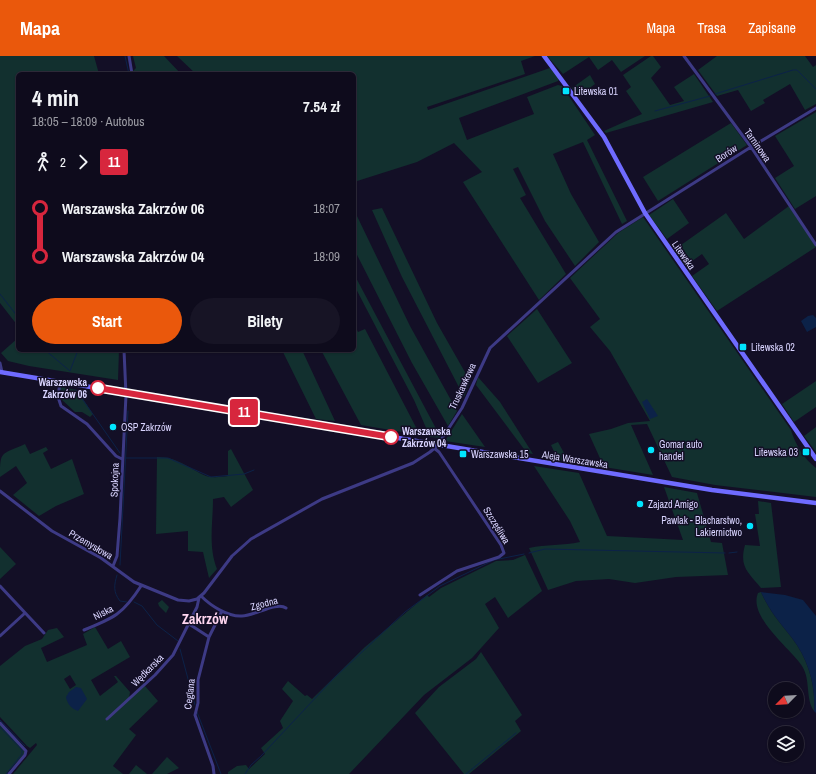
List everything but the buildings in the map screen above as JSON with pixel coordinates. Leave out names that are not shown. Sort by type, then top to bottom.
[{"type":"street","points":[[129,56],[132,72]]},
{"type":"street","name":"Litewska","points":[[544,56],[604,137],[644,213],[816,460]]},
{"type":"street","name":"Tarninowa","points":[[684,56],[751,146],[816,245]]},
{"type":"street","name":"Borów","points":[[644,213],[751,146],[816,108]]},
{"type":"street","name":"Truskawkowa","points":[[201,596],[232,556],[251,540],[322,499],[413,463],[436,447],[462,408],[490,348],[616,232],[644,213]]},
{"type":"street","name":"Spokojna","points":[[113,566],[117,556],[120,518],[126,393],[124,352]]},
{"type":"street","points":[[0,363],[1,372]]},
{"type":"street","name":"Aleja Warszawska","points":[[1,372],[436,447],[712,490],[816,503]]},
{"type":"street","points":[[60,382],[58,397],[61,406],[86,424],[116,456],[122,459]]},
{"type":"street","name":"Szczęśliwa","points":[[420,595],[457,571],[499,558],[504,552],[479,510],[436,447]]},
{"type":"street","name":"Przemysłowa","points":[[0,491],[52,531],[92,552],[141,586],[182,600],[193,600],[201,596]]},
{"type":"street","points":[[0,586],[44,633]]},
{"type":"street","name":"Niska","points":[[84,630],[113,618],[130,603],[141,586]]},
{"type":"street","name":"Zgodna","points":[[201,596],[222,611],[241,617],[279,606],[286,608]]},
{"type":"street","name":"Wędkarska","points":[[107,719],[173,655],[201,596]]},
{"type":"street","name":"Ceglana","points":[[214,774],[213,766],[194,715],[198,703],[198,680],[209,637],[222,611]]},
{"type":"street","points":[[0,636],[25,613]]},
{"type":"street","points":[[189,624],[209,637]]},
{"type":"street","points":[[0,723],[26,751],[25,755],[9,774]]},
{"type":"green space","points":[[0,56],[94,56],[98,72],[16,72],[16,323],[0,303]]},
{"type":"green space","points":[[133,56],[164,56],[179,72],[132,72],[136,68]]},
{"type":"green space","points":[[177,56],[535,56],[521,61],[525,74],[427,107],[428,110],[550,68],[559,79],[558,81],[459,118],[467,140],[534,114],[527,97],[558,85],[562,86],[595,135],[587,140],[627,221],[622,224],[583,142],[553,154],[571,194],[599,242],[575,266],[545,221],[518,167],[513,169],[526,195],[520,198],[566,274],[539,300],[463,182],[482,172],[454,143],[417,162],[356,181],[356,72],[194,72]]},
{"type":"green space","points":[[547,56],[645,56],[621,72],[612,60],[598,70],[589,57],[563,74]]},
{"type":"green space","points":[[653,56],[661,67],[651,78],[670,105],[684,101],[674,87],[694,74],[713,102],[606,133],[604,131],[642,114],[626,91],[631,87],[623,75]]},
{"type":"green space","points":[[717,56],[805,56],[813,67],[816,65],[816,104],[805,110],[790,84],[763,100],[765,103],[751,111],[738,90],[717,96],[698,70]]},
{"type":"green space","points":[[590,75],[595,84],[580,95],[577,94],[572,88]]},
{"type":"green space","points":[[816,112],[816,196],[795,209],[775,178],[794,166],[775,136]]},
{"type":"green space","points":[[731,123],[747,145],[658,201],[643,177]]},
{"type":"green space","points":[[673,199],[689,223],[667,239],[649,215]]},
{"type":"green space","points":[[789,206],[816,247],[717,311],[692,276],[709,264],[702,254],[685,266],[674,250],[726,213],[744,239]]},
{"type":"green space","points":[[382,208],[437,323],[470,381],[464,397],[402,277],[372,210]]},
{"type":"green space","points":[[356,214],[410,326],[457,411],[448,426],[412,363],[356,253]]},
{"type":"green space","points":[[643,217],[791,430],[800,451],[816,468],[816,497],[715,485],[672,477],[647,424],[631,425],[653,475],[604,467],[589,434],[628,423],[650,421],[610,351],[590,327],[600,319],[570,278],[618,233]]},
{"type":"green space","points":[[356,278],[441,438],[430,437],[414,400],[356,289]]},
{"type":"green space","points":[[537,309],[572,363],[538,383],[507,336]]},
{"type":"green space","points":[[356,328],[358,332],[365,329],[420,435],[361,425],[322,352],[356,352]]},
{"type":"green space","points":[[16,340],[16,352],[119,352],[118,380],[29,366],[8,361],[1,353]]},
{"type":"green space","points":[[283,352],[303,352],[335,421],[316,419]]},
{"type":"green space","points":[[478,377],[500,402],[533,454],[527,453],[476,385]]},
{"type":"green space","points":[[816,381],[816,407],[794,422],[782,404]]},
{"type":"green space","points":[[62,387],[77,390],[93,414],[90,417],[82,412],[75,412],[60,398],[60,388]]},
{"type":"green space","points":[[462,414],[485,447],[445,441]]},
{"type":"green space","points":[[816,427],[816,452],[804,436]]},
{"type":"green space","points":[[558,442],[569,462],[558,460],[551,445]]},
{"type":"green space","points":[[25,444],[30,454],[46,447],[48,450],[43,453],[51,469],[72,459],[84,494],[56,506],[39,516],[13,495],[27,483],[16,466],[0,477],[1,462],[4,454]]},
{"type":"green space","points":[[231,449],[253,490],[231,507],[224,497],[213,499],[212,543],[214,560],[217,569],[209,578],[203,552],[188,551],[188,531],[156,534],[157,457],[164,457],[177,461],[206,476],[222,477],[228,476],[228,451]]},
{"type":"green space","points":[[534,466],[579,473],[607,536],[683,540],[664,487],[697,493],[711,542],[722,543],[728,575],[676,577],[635,583],[609,579],[576,581],[548,590],[529,548],[580,542],[570,521]]},
{"type":"green space","points":[[758,501],[771,503],[781,587],[761,588],[746,569],[744,564],[743,553],[745,545],[760,546],[755,514],[759,514]]},
{"type":"green space","points":[[0,547],[16,564],[0,579]]},
{"type":"green space","points":[[525,555],[542,591],[508,618],[495,597],[485,604],[499,628],[472,658],[424,695],[349,774],[228,774],[228,772],[237,766],[246,765],[249,769],[265,754],[261,748],[283,728],[280,721],[293,701],[282,689],[288,681],[305,696],[307,695],[312,699],[365,647],[427,595],[429,597],[441,588],[496,561],[513,560]]},
{"type":"green space","points":[[761,592],[771,611],[798,646],[807,663],[814,692],[814,711],[811,706],[805,671],[764,622],[759,612],[757,602],[758,593]]},
{"type":"green space","points":[[162,600],[169,607],[166,613],[158,603]]},
{"type":"green space","points":[[95,627],[108,649],[121,641],[130,657],[91,680],[100,696],[118,682],[114,676],[116,676],[130,692],[129,698],[145,686],[158,701],[129,729],[136,735],[113,766],[123,774],[13,774],[37,745],[36,743],[30,748],[27,746],[0,717],[0,666],[25,646],[42,639],[48,630],[57,628],[64,637],[41,648],[47,662],[87,645],[83,634]],"holes":[[[70,675],[76,685],[70,689],[64,679]]]},
{"type":"green space","points":[[481,652],[522,715],[515,721],[521,731],[469,774],[464,774],[415,713],[439,687],[476,659]]},
{"type":"green space","points":[[0,724],[22,747],[25,753],[6,774],[0,774]]},
{"type":"green space","points":[[167,757],[179,768],[167,774],[152,774]]},
{"type":"green space","points":[[136,765],[147,774],[129,774]]},
{"type":"water","points":[[813,315],[816,318],[816,327],[807,332],[801,321],[808,316]]},
{"type":"water","points":[[647,399],[658,416],[650,419],[642,402]]},
{"type":"water","points":[[761,592],[785,595],[803,600],[816,616],[816,713],[814,711],[814,692],[807,663],[798,646],[771,611]]},
{"type":"water","points":[[76,687],[81,688],[87,699],[78,711],[70,706],[66,697],[69,692]]},
{"type":"waterway","points":[[125,56],[129,72]]},
{"type":"waterway","points":[[715,94],[793,70],[797,70],[816,89]]},
{"type":"waterway","points":[[655,111],[710,96]]},
{"type":"waterway","points":[[0,294],[16,314]]},
{"type":"waterway","points":[[47,352],[70,371],[77,352]]},
{"type":"waterway","points":[[76,390],[120,453]]},
{"type":"waterway","points":[[120,565],[128,411]]},
{"type":"waterway","points":[[126,458],[168,458],[211,477],[244,474],[254,470]]},
{"type":"waterway","points":[[529,553],[545,549],[725,553]]},
{"type":"waterway","points":[[729,553],[737,552]]},
{"type":"waterway","points":[[245,774],[251,765],[334,678],[405,612],[440,586],[494,560],[524,554]]},
{"type":"waterway","points":[[117,575],[115,585],[116,595],[120,601],[127,602]]},
{"type":"waterway","points":[[134,602],[142,606],[157,625],[178,641]]},
{"type":"waterway","points":[[180,649],[195,705]]},
{"type":"waterway","points":[[197,712],[221,774]]},
{"type":"waterway","points":[[0,720],[25,746]]},
{"type":"waterway","points":[[0,727],[22,750],[22,754],[6,774]]},
{"type":"waterway","points":[[466,774],[516,733]]},
{"type":"bus line","name":"11","points":[[98,388],[391,437]]},
{"type":"place","name":"Litewska 01","points":[[566,91]]},
{"type":"place","name":"Litewska 02","points":[[743,347]]},
{"type":"place","name":"Warszawska Zakrzów 06","points":[[98,388]]},
{"type":"place","name":"OSP Zakrzów","points":[[113,427]]},
{"type":"place","name":"Warszawska Zakrzów 04","points":[[391,437]]},
{"type":"place","name":"Gomar auto handel","points":[[651,450]]},
{"type":"place","name":"Litewska 03","points":[[806,452]]},
{"type":"place","name":"Warszawska 15","points":[[463,454]]},
{"type":"place","name":"Zajazd Amigo","points":[[640,504]]},
{"type":"place","name":"Pawlak - Blacharstwo, Lakiernictwo","points":[[750,526]]},
{"type":"district","name":"Zakrzów","points":[[205,619]]}]
